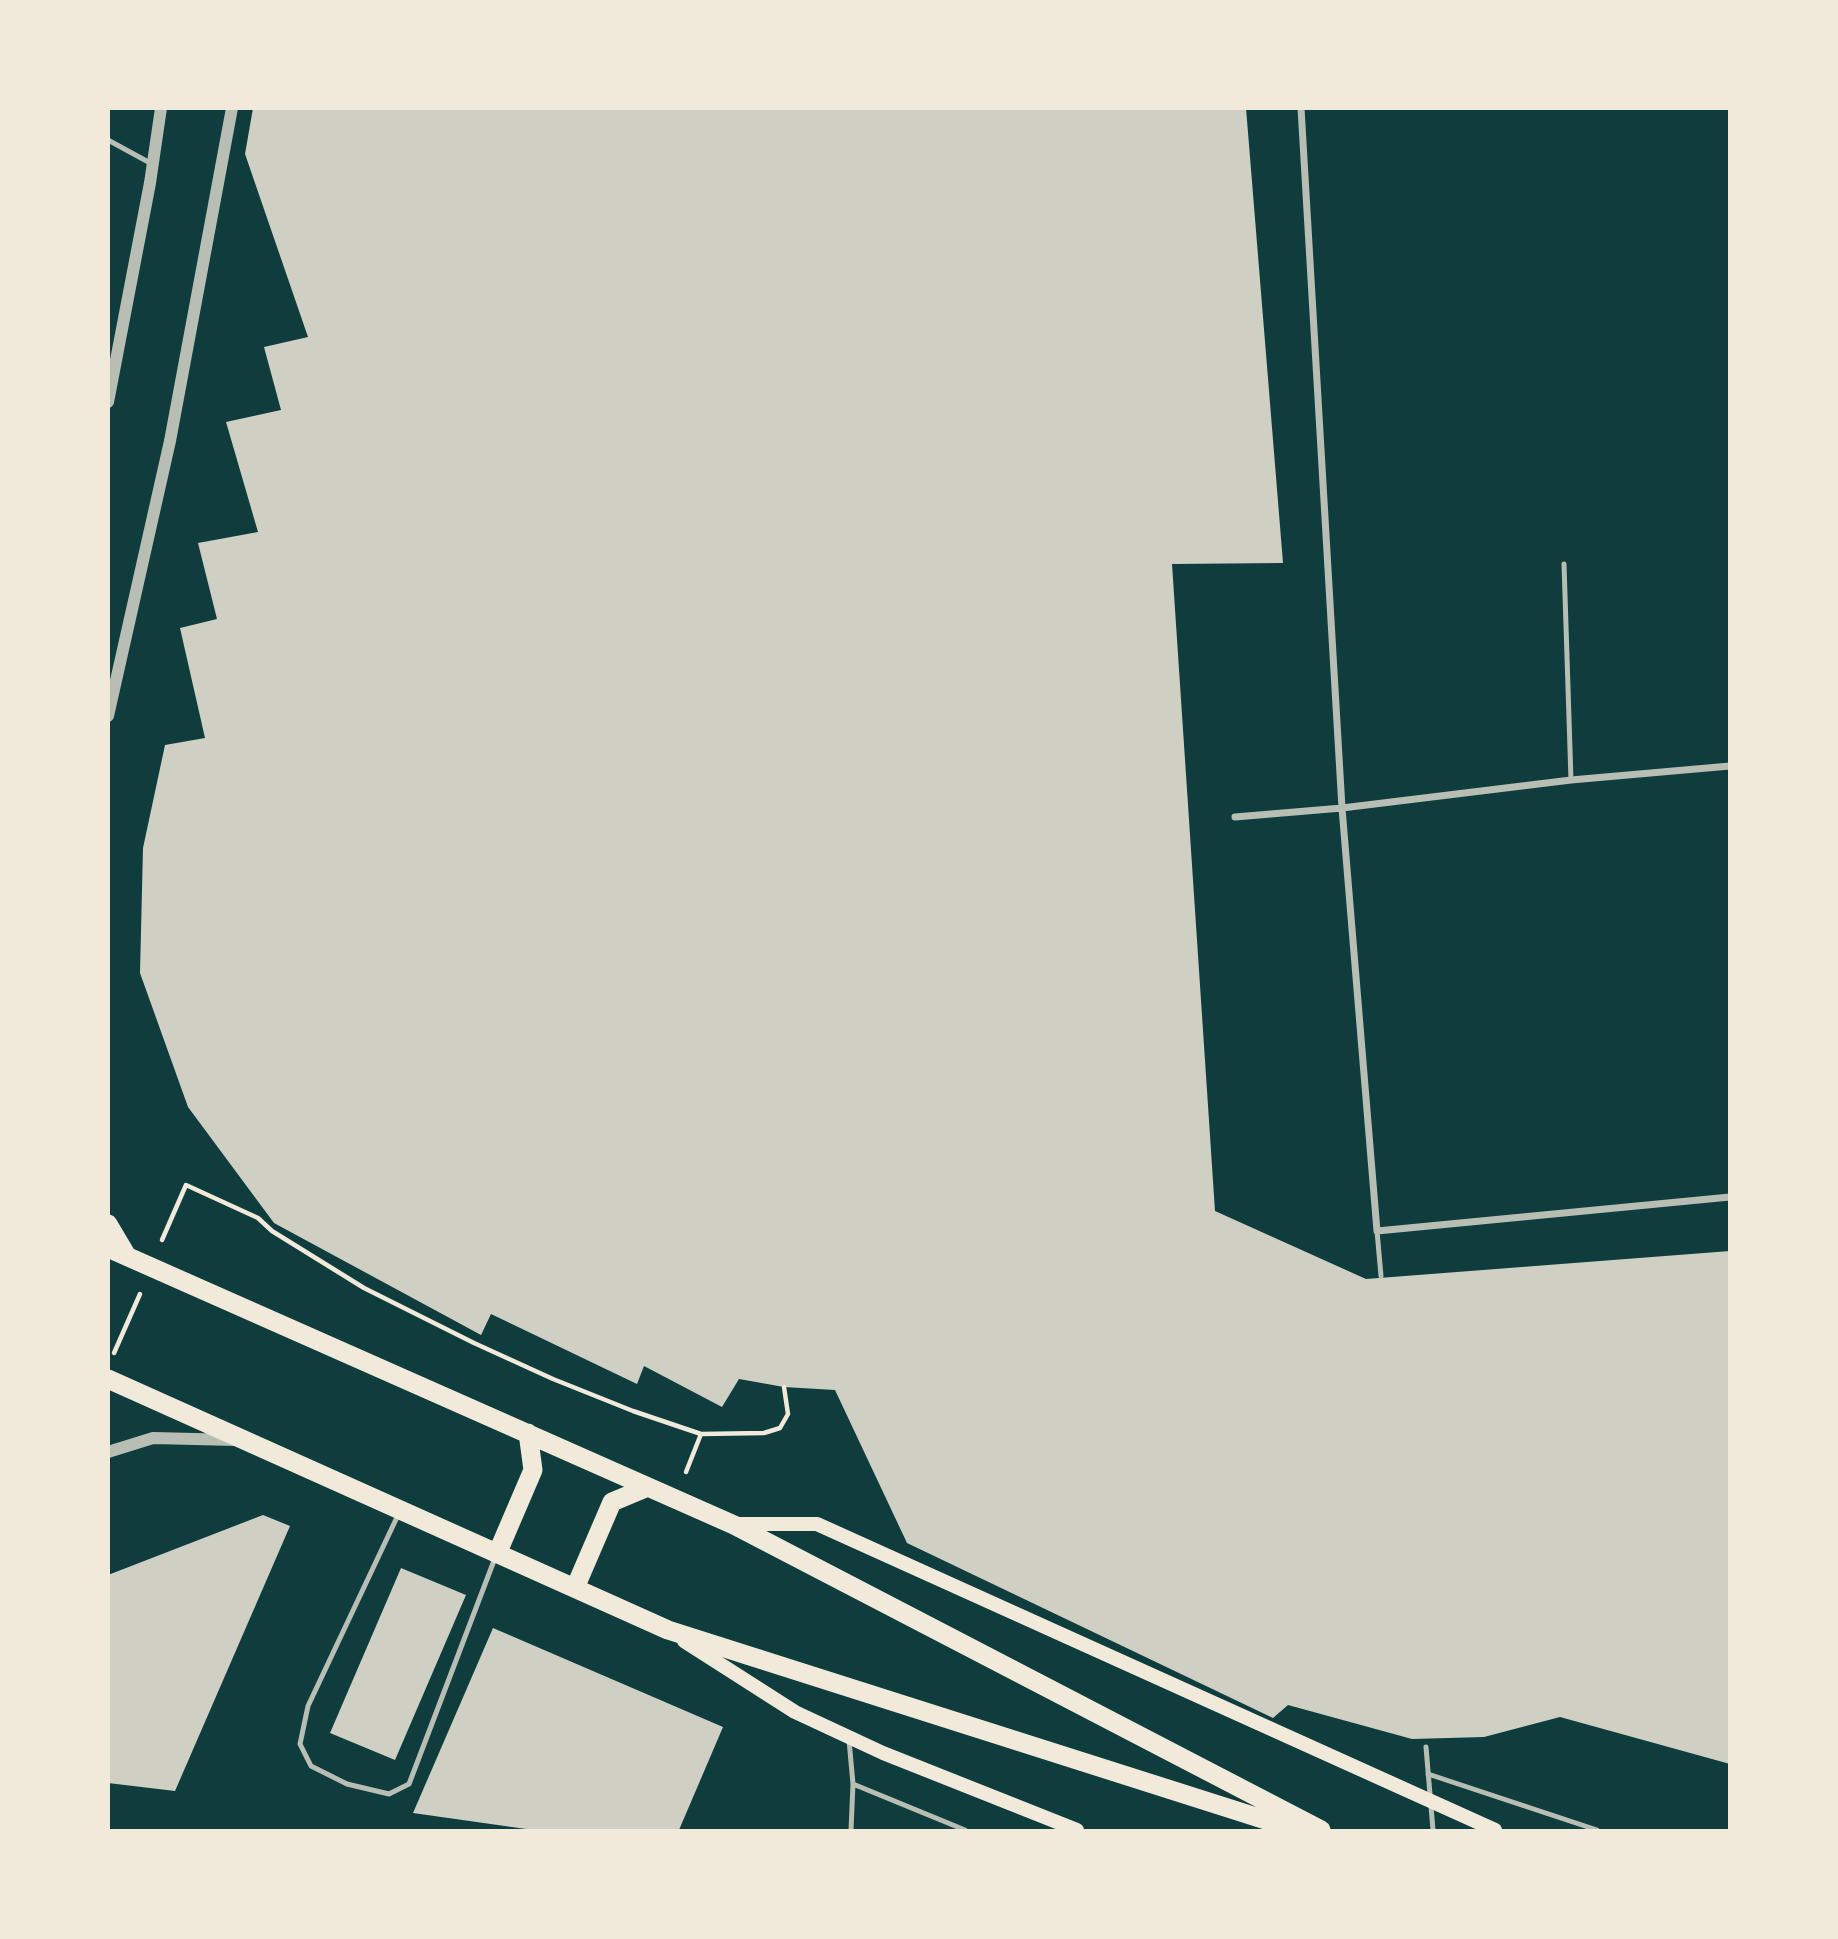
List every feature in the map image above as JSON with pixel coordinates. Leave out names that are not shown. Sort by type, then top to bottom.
[{"type":"highway","points":[[108,1224],[118,1252],[734,1524],[1321,1830]]},
{"type":"highway","points":[[108,1379],[668,1630],[1297,1830]]},
{"type":"highway","points":[[496,1554],[533,1470],[528,1433]]},
{"type":"highway","points":[[575,1588],[612,1502],[648,1487]]},
{"type":"main road","points":[[734,1524],[817,1524],[1495,1830]]},
{"type":"main road","points":[[668,1630],[795,1712],[883,1753],[1070,1829]]},
{"type":"street","points":[[108,402],[161,108]]},
{"type":"street","points":[[108,716],[170,441],[232,108]]},
{"type":"street","points":[[1301,108],[1342,808],[1377,1231],[1730,1196]]},
{"type":"street","points":[[1235,817],[1342,808],[1571,780],[1730,766]]},
{"type":"street","points":[[108,1452],[153,1438],[245,1441]]},
{"type":"lane","points":[[108,140],[153,164]]},
{"type":"lane","points":[[1564,564],[1571,780]]},
{"type":"lane","points":[[1377,1231],[1381,1276]]},
{"type":"lane","points":[[400,1510],[308,1706],[300,1744],[311,1766],[347,1784],[389,1794],[409,1784],[496,1554]]},
{"type":"lane","points":[[849,1737],[853,1784],[851,1830]]},
{"type":"lane","points":[[1426,1746],[1433,1830]]},
{"type":"lane","points":[[1428,1774],[1597,1830]]},
{"type":"lane","points":[[853,1784],[965,1830]]},
{"type":"path","points":[[186,1185],[258,1218],[272,1231],[364,1289],[474,1343],[553,1379],[633,1411],[701,1434],[764,1433],[780,1427],[788,1414],[784,1387]]},
{"type":"path","points":[[676,1499],[701,1434]]},
{"type":"building","points":[[253,108],[1246,108],[1283,563],[1172,564],[1215,1211],[1366,1279],[1730,1251],[1730,1764],[1560,1717],[1484,1737],[1412,1739],[1288,1705],[1273,1718],[907,1543],[835,1390],[784,1387],[739,1379],[722,1407],[644,1366],[637,1384],[491,1314],[481,1335],[274,1223],[188,1107],[140,973],[143,848],[165,745],[205,738],[180,628],[217,619],[198,543],[258,532],[226,422],[281,410],[264,347],[308,337],[245,154]]},
{"type":"building","points":[[263,1515],[290,1526],[175,1791],[108,1783],[108,1575]]},
{"type":"building","points":[[401,1568],[466,1595],[395,1760],[330,1733]]},
{"type":"building","points":[[493,1628],[723,1727],[679,1830],[533,1830],[413,1813]]}]
